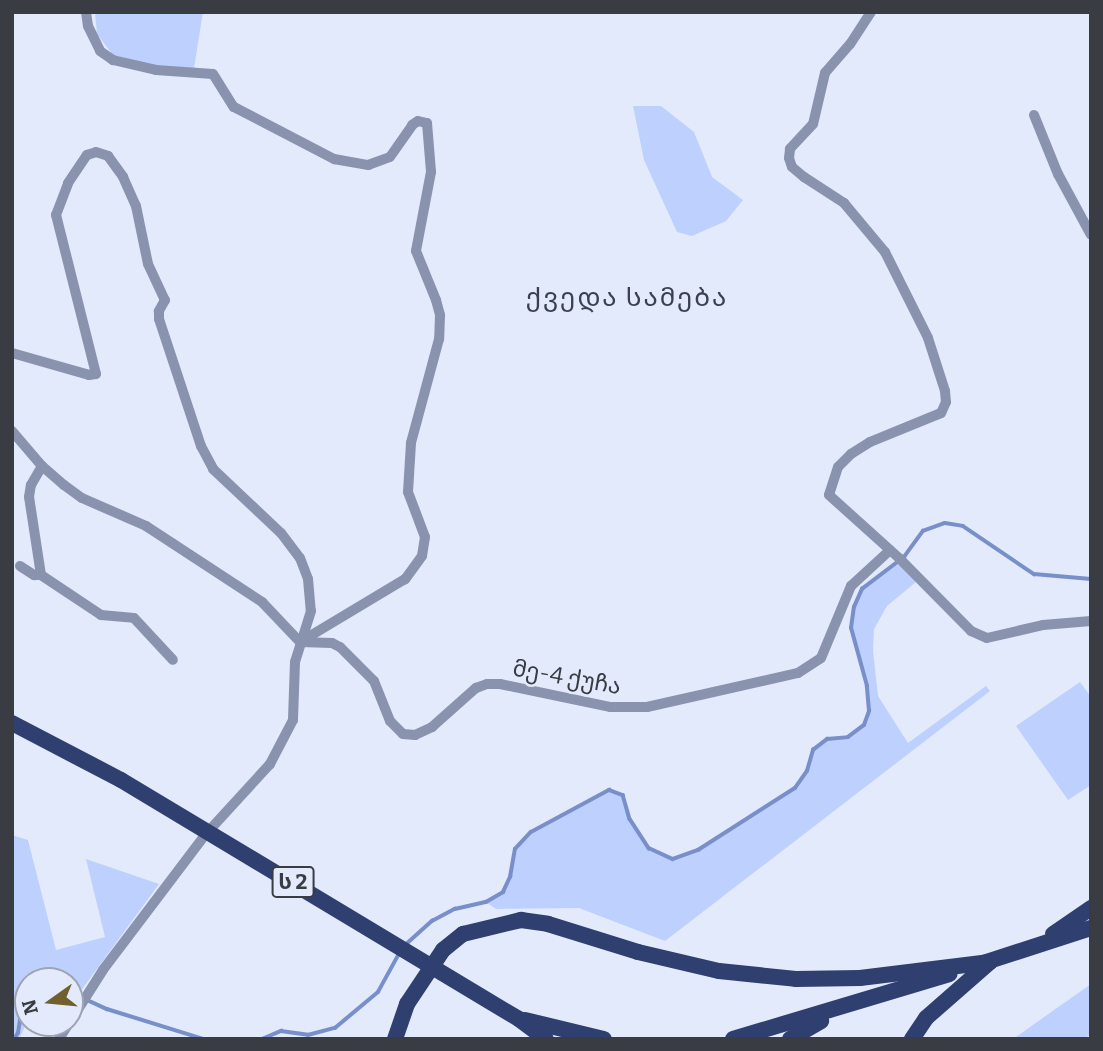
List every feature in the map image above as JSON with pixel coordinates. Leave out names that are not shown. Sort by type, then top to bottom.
[{"type":"highway","name":"ს 2","points":[[12,723],[121,780],[519,1019],[546,1039]]},
{"type":"highway","points":[[1039,943],[1091,908]]},
{"type":"highway","points":[[395,1039],[407,1004],[443,950],[463,934],[521,920],[548,923],[638,952],[719,971],[796,979],[860,978],[990,961]]},
{"type":"highway","points":[[733,1039],[1091,928]]},
{"type":"highway","points":[[912,1039],[926,1018],[990,961]]},
{"type":"highway","points":[[790,1039],[852,1004]]},
{"type":"highway","points":[[519,1019],[604,1039]]},
{"type":"street","points":[[86,12],[88,26],[100,51],[113,60],[156,70],[213,74],[234,107],[334,159],[368,165],[390,157],[412,125],[418,121],[427,123],[431,172],[416,251],[440,315],[439,340],[411,443],[408,492],[425,537],[422,556],[405,579],[300,642]]},
{"type":"street","points":[[871,12],[850,44],[829,66],[813,124],[790,149],[789,158],[792,167],[804,177],[844,203],[886,252],[928,338],[946,402],[941,413],[870,442],[851,454],[838,467],[831,480],[829,495],[899,558],[971,631],[987,638],[1043,625],[1091,621]]},
{"type":"street","points":[[1034,115],[1058,174],[1091,235]]},
{"type":"street","points":[[12,353],[89,375],[96,374],[56,215],[68,183],[87,155],[96,152],[108,156],[123,177],[135,206],[148,264],[165,300],[159,311],[159,319],[201,446],[214,469],[281,533],[300,558],[308,579],[311,611],[295,662],[293,720],[270,764],[205,835],[84,1000]]},
{"type":"street","points":[[12,431],[42,466],[82,498],[146,526],[262,602],[300,642]]},
{"type":"street","points":[[41,575],[29,497],[31,485],[42,466]]},
{"type":"street","name":"მე-4 ქუჩა","points":[[300,642],[332,643],[352,656],[374,681],[390,721],[403,734],[415,735],[432,727],[476,688],[487,684],[500,684],[610,707],[647,707],[797,673],[810,667],[821,658],[851,586],[890,550]]},
{"type":"street","points":[[20,566],[34,575],[41,575],[101,615],[134,618],[173,660]]},
{"type":"shaded area","points":[[95,12],[203,12],[194,68],[161,68],[113,55],[97,34]]},
{"type":"shaded area","points":[[633,106],[661,106],[694,132],[712,177],[743,200],[726,221],[692,236],[677,232],[644,160]]},
{"type":"shaded area","points":[[897,561],[916,582],[887,606],[874,629],[873,651],[878,696],[908,743],[986,686],[990,691],[665,941],[579,908],[496,909],[486,902],[503,892],[510,877],[515,849],[531,832],[609,790],[623,795],[630,819],[649,848],[673,859],[698,850],[795,788],[807,771],[813,750],[827,739],[848,737],[864,725],[869,710],[867,686],[851,628],[854,607],[862,589]]},
{"type":"shaded area","points":[[1080,682],[1091,697],[1091,785],[1068,800],[1016,726]]},
{"type":"shaded area","points":[[12,835],[28,840],[56,950],[105,937],[86,859],[159,884],[84,986],[84,967],[14,967],[14,1037],[20,1037],[12,1039]]},
{"type":"shaded area","points":[[1091,984],[1091,1034],[1084,1039],[1013,1039]]},
{"type":"waterway","points":[[404,946],[432,921],[455,909],[486,902],[503,892],[510,877],[515,849],[531,832],[609,790],[623,795],[630,819],[649,848],[673,859],[698,850],[795,788],[807,771],[813,750],[827,739],[848,737],[864,725],[869,711],[867,686],[851,628],[854,607],[862,589],[904,557],[923,531],[945,523],[963,526],[1034,574],[1091,579]]},
{"type":"waterway","points":[[262,1039],[281,1031],[308,1035],[335,1028],[378,992],[400,952]]},
{"type":"waterway","points":[[84,998],[107,1009],[204,1039]]},
{"type":"district","name":"ქვედა სამება","points":[[627,298]]}]
